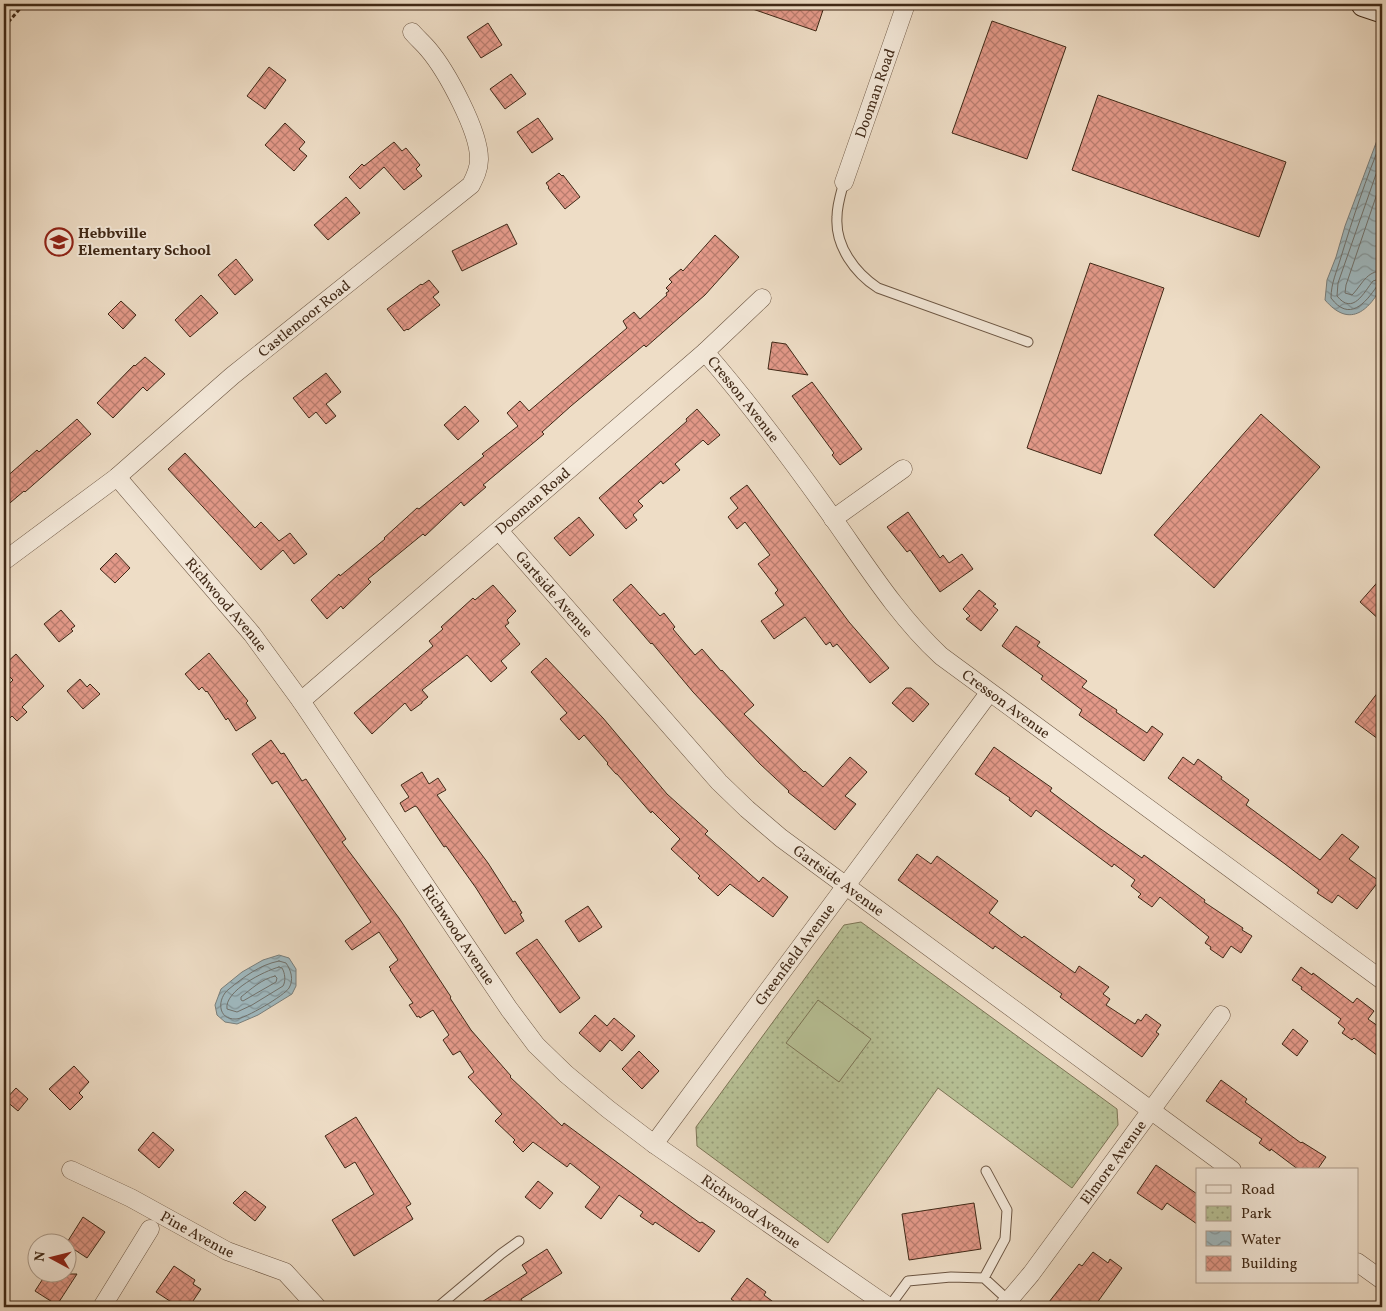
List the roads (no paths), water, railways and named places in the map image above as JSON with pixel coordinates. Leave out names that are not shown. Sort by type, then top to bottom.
[{"type":"street","name":"Dooman Road","points":[[844,182],[906,4]]},
{"type":"street","name":"Castlemoor Road","points":[[4,562],[117,477],[239,370],[471,185],[477,173],[479,161],[478,146],[471,123],[440,66],[428,48],[412,32]]},
{"type":"street","name":"Dooman Road","points":[[301,701],[705,352],[762,298]]},
{"type":"street","name":"Cresson Avenue","points":[[705,352],[737,389],[833,519],[897,610],[918,635],[941,656],[989,693],[1382,980]]},
{"type":"street","points":[[833,519],[903,469]]},
{"type":"street","name":"Richwood Avenue","points":[[117,477],[252,634],[301,701],[509,1009],[536,1045],[566,1074],[654,1144],[889,1307]]},
{"type":"street","name":"Gartside Avenue","points":[[499,531],[719,782],[747,809],[781,838],[1229,1168]]},
{"type":"street","name":"Greenfield Avenue","points":[[654,1144],[989,693]]},
{"type":"street","name":"Elmore Avenue","points":[[1006,1304],[1032,1274],[1221,1015]]},
{"type":"street","name":"Pine Avenue","points":[[71,1170],[131,1198],[227,1251],[285,1272],[318,1307]]},
{"type":"street","points":[[102,1307],[150,1229]]},
{"type":"street","points":[[1358,1263],[1382,1280]]},
{"type":"lane","points":[[844,182],[836,218],[840,242],[848,257],[865,280],[878,288],[1028,342]]},
{"type":"lane","points":[[984,1278],[1005,1239],[1007,1210],[986,1171]]},
{"type":"lane","points":[[438,1307],[519,1240]]},
{"type":"lane","points":[[889,1307],[908,1281],[951,1277],[984,1278],[1006,1304]]},
{"type":"water","points":[[1382,127],[1382,286],[1371,303],[1357,313],[1350,315],[1334,309],[1325,300],[1327,280]]},
{"type":"water","points":[[279,955],[289,958],[296,969],[296,986],[292,994],[258,1015],[237,1024],[225,1022],[217,1015],[215,1005],[221,989],[242,972],[263,960]]},
{"type":"place","name":"Hebbville Elementary School","points":[[59,242]]}]
